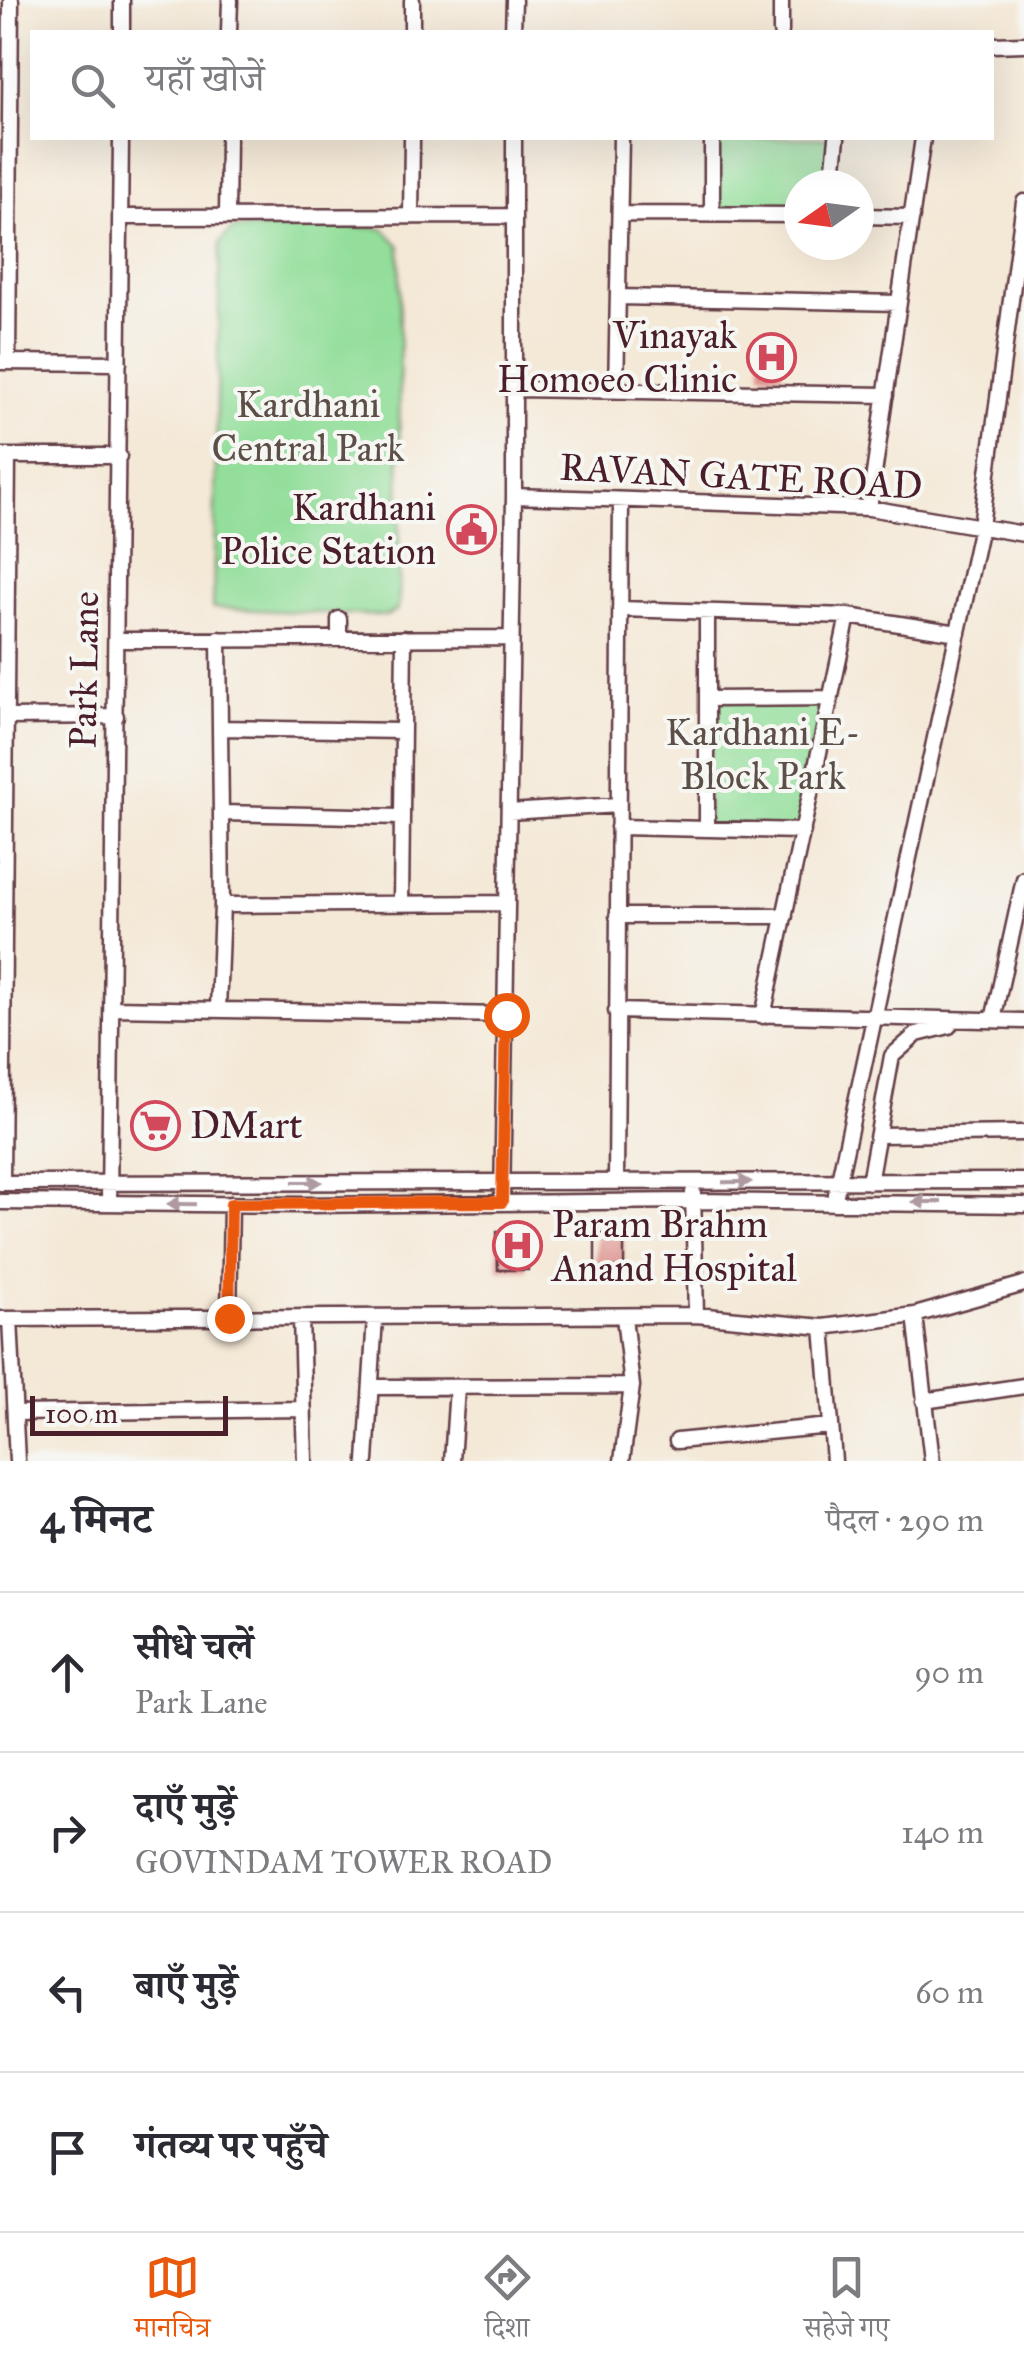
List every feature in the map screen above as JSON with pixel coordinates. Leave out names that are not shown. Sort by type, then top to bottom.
[{"type":"street","points":[[122,0],[122,30]]},
{"type":"street","points":[[229,30],[230,0]]},
{"type":"street","points":[[412,0],[412,30]]},
{"type":"street","points":[[514,0],[514,30]]},
{"type":"street","points":[[781,0],[781,30]]},
{"type":"street","points":[[7,9],[4,362],[119,363]]},
{"type":"street","points":[[994,45],[1024,44]]},
{"type":"street","name":"Park Lane","points":[[109,1203],[121,140]]},
{"type":"street","points":[[227,216],[228,140]]},
{"type":"street","points":[[411,216],[412,140]]},
{"type":"street","points":[[502,1202],[514,496],[514,140]]},
{"type":"street","points":[[616,390],[622,140]]},
{"type":"street","points":[[712,140],[712,214]]},
{"type":"street","points":[[834,170],[837,140]]},
{"type":"street","points":[[868,508],[924,140]]},
{"type":"street","points":[[834,1203],[981,526],[1024,202]]},
{"type":"street","points":[[620,214],[784,216]]},
{"type":"street","points":[[120,216],[227,216],[270,223],[514,216]]},
{"type":"street","points":[[874,216],[912,217]]},
{"type":"street","points":[[618,298],[899,303]]},
{"type":"street","points":[[514,389],[886,395]]},
{"type":"street","points":[[118,456],[4,456],[8,716],[3,806],[1,1183],[1024,1181]]},
{"type":"street","name":"RAVAN GATE ROAD","points":[[514,496],[868,508],[1024,534]]},
{"type":"street","points":[[616,1182],[621,500]]},
{"type":"street","points":[[620,609],[848,616],[958,633]]},
{"type":"street","points":[[706,612],[707,829]]},
{"type":"street","points":[[764,1016],[848,616]]},
{"type":"street","points":[[339,619],[340,638]]},
{"type":"street","points":[[401,904],[404,638]]},
{"type":"street","points":[[117,640],[512,638]]},
{"type":"street","points":[[218,1010],[222,906],[219,639]]},
{"type":"street","points":[[706,699],[831,698]]},
{"type":"street","points":[[8,716],[116,716]]},
{"type":"street","points":[[220,728],[402,731]]},
{"type":"street","points":[[509,812],[618,805]]},
{"type":"street","points":[[221,813],[401,818]]},
{"type":"street","points":[[618,827],[803,831]]},
{"type":"street","points":[[993,1020],[1024,879]]},
{"type":"street","points":[[222,906],[507,903]]},
{"type":"street","points":[[617,916],[785,916]]},
{"type":"street","points":[[112,1008],[506,1015]]},
{"type":"street","points":[[616,1012],[1024,1023]]},
{"type":"street","points":[[869,1182],[892,1056],[918,1034],[954,1025],[1024,1023]]},
{"type":"street","points":[[878,1136],[1024,1133]]},
{"type":"street","points":[[694,1183],[696,1315]]},
{"type":"street","points":[[0,1202],[692,1201],[1024,1205]]},
{"type":"street","points":[[229,1318],[231,1204]]},
{"type":"street","points":[[17,1461],[5,1319],[696,1315],[823,1327],[915,1315],[1024,1284]]},
{"type":"street","points":[[915,1315],[932,1461]]},
{"type":"street","points":[[301,1317],[305,1461]]},
{"type":"street","points":[[366,1461],[374,1317]]},
{"type":"street","points":[[622,1461],[632,1386],[624,1317]]},
{"type":"street","points":[[823,1327],[834,1461]]},
{"type":"street","points":[[372,1387],[632,1386]]},
{"type":"street","points":[[924,1401],[1024,1386]]},
{"type":"street","points":[[452,1461],[457,1388]]},
{"type":"street","points":[[15,1413],[304,1409]]},
{"type":"street","points":[[678,1442],[830,1426]]},
{"type":"green space","points":[[712,140],[837,140],[834,170],[784,170],[784,215],[712,214]]},
{"type":"green space","name":"Kardhani Central Park","points":[[232,229],[385,230],[400,246],[399,604],[396,611],[386,616],[213,608],[220,243]]},
{"type":"green space","name":"Kardhani E- Block Park","points":[[831,698],[803,831],[707,829],[707,699]]},
{"type":"building","points":[[782,340],[783,374],[761,374],[759,341]]},
{"type":"building","points":[[497,1232],[527,1232],[528,1270],[498,1270]]},
{"type":"building","points":[[595,1234],[624,1234],[624,1268],[595,1268]]},
{"type":"place","name":"Vinayak Homoeo Clinic","points":[[772,357]]},
{"type":"place","name":"Kardhani Police Station","points":[[471,529]]},
{"type":"place","name":"DMart","points":[[155,1125]]},
{"type":"place","name":"Param Brahm Anand Hospital","points":[[517,1246]]},
{"type":"route","points":[[229,1318],[231,1204],[502,1202],[506,1015]]}]
